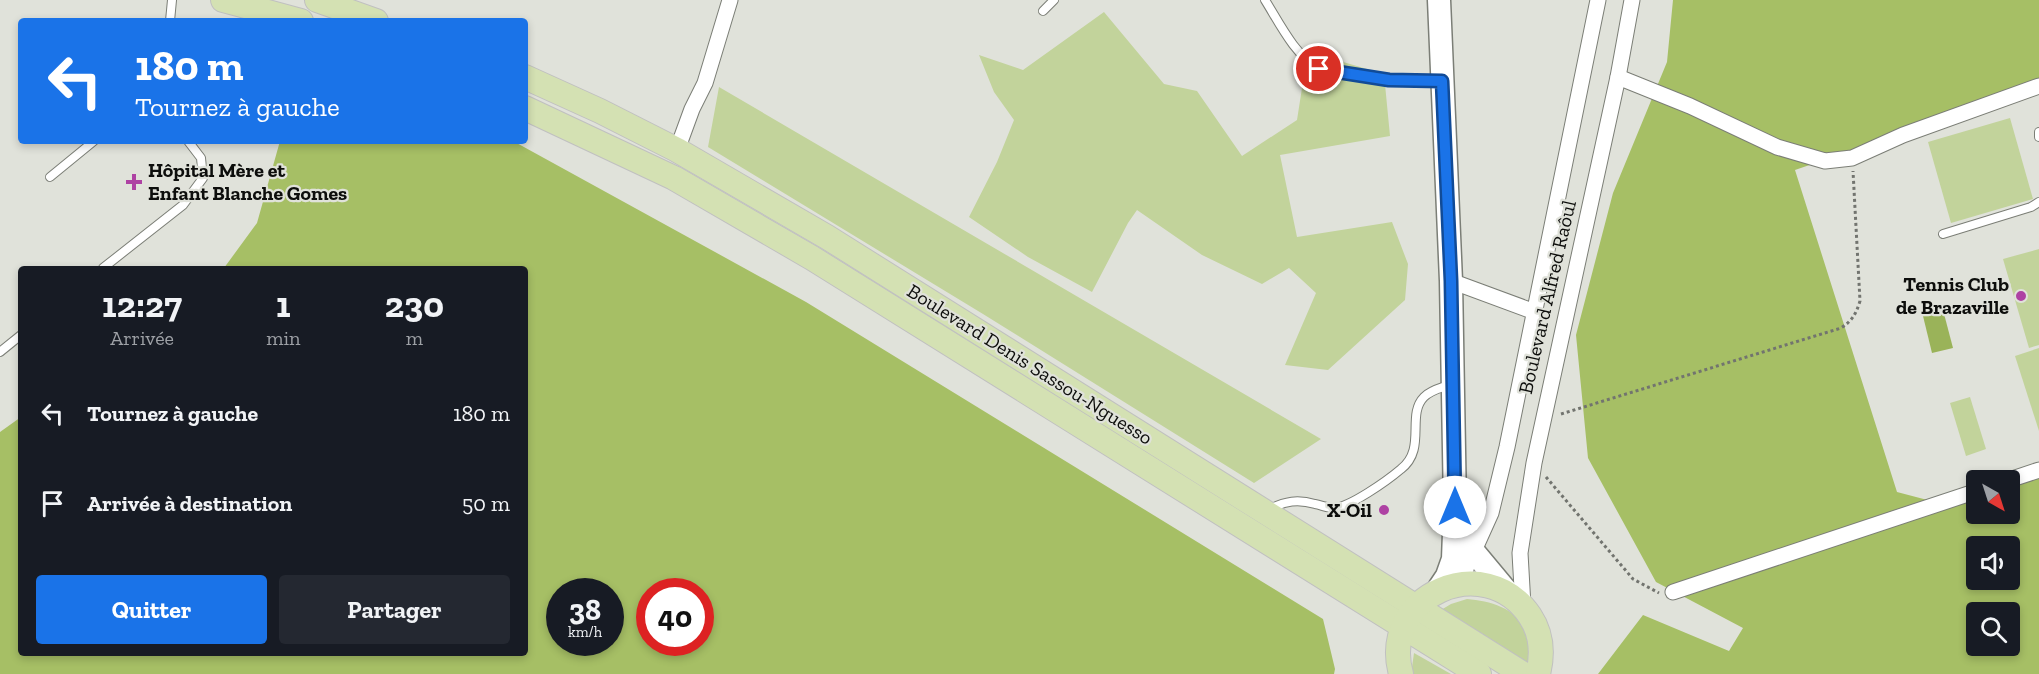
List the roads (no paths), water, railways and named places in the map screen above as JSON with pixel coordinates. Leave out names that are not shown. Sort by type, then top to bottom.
[{"type":"main road","points":[[223,0],[290,18]]},
{"type":"main road","points":[[317,0],[368,18]]},
{"type":"main road","name":"Boulevard Denis Sassou-Nguesso","points":[[528,78],[677,150],[827,237],[1523,674]]},
{"type":"main road","name":"Boulevard Denis Sassou-Nguesso","points":[[528,109],[674,178],[812,258],[1479,674]]},
{"type":"main road","points":[[1397,671],[1399,645],[1404,627],[1416,607],[1448,587],[1485,585],[1516,600],[1534,623],[1541,642],[1541,662],[1538,674]]},
{"type":"street","points":[[677,150],[692,109],[705,83],[730,0]]},
{"type":"street","points":[[1439,0],[1454,384],[1455,507],[1453,559],[1447,576],[1448,587]]},
{"type":"street","name":"Boulevard Alfred Raôul","points":[[1448,587],[1474,552],[1491,513],[1599,0]]},
{"type":"street","name":"Boulevard Alfred Raôul","points":[[1516,600],[1520,553],[1542,420],[1618,77],[1632,0]]},
{"type":"street","points":[[1618,77],[1790,152],[1826,161],[1852,158],[1903,135],[2039,86]]},
{"type":"street","points":[[1451,281],[1535,312]]},
{"type":"street","points":[[2020,476],[2039,470]]},
{"type":"street","points":[[1673,592],[1966,495]]},
{"type":"street","points":[[1455,507],[1474,552],[1516,600]]},
{"type":"lane","points":[[170,18],[172,0]]},
{"type":"lane","points":[[1043,11],[1054,0]]},
{"type":"lane","points":[[1265,0],[1292,44],[1319,69],[1389,80],[1442,81]]},
{"type":"lane","points":[[2039,132],[2039,137]]},
{"type":"lane","points":[[50,177],[90,144]]},
{"type":"lane","points":[[106,266],[183,205],[203,178],[201,158],[190,144]]},
{"type":"lane","points":[[1942,234],[2031,207],[2039,202]]},
{"type":"lane","points":[[0,352],[18,337]]},
{"type":"lane","points":[[1265,511],[1289,501],[1336,508],[1349,503],[1383,482],[1406,466],[1413,453],[1416,443],[1418,405],[1424,396],[1433,390],[1454,384]]},
{"type":"place","name":"Hôpital Mère et Enfant Blanche Gomes","points":[[134,182]]},
{"type":"place","name":"Tennis Club de Brazaville","points":[[2021,296]]},
{"type":"place","name":"X-Oil","points":[[1384,510]]}]
